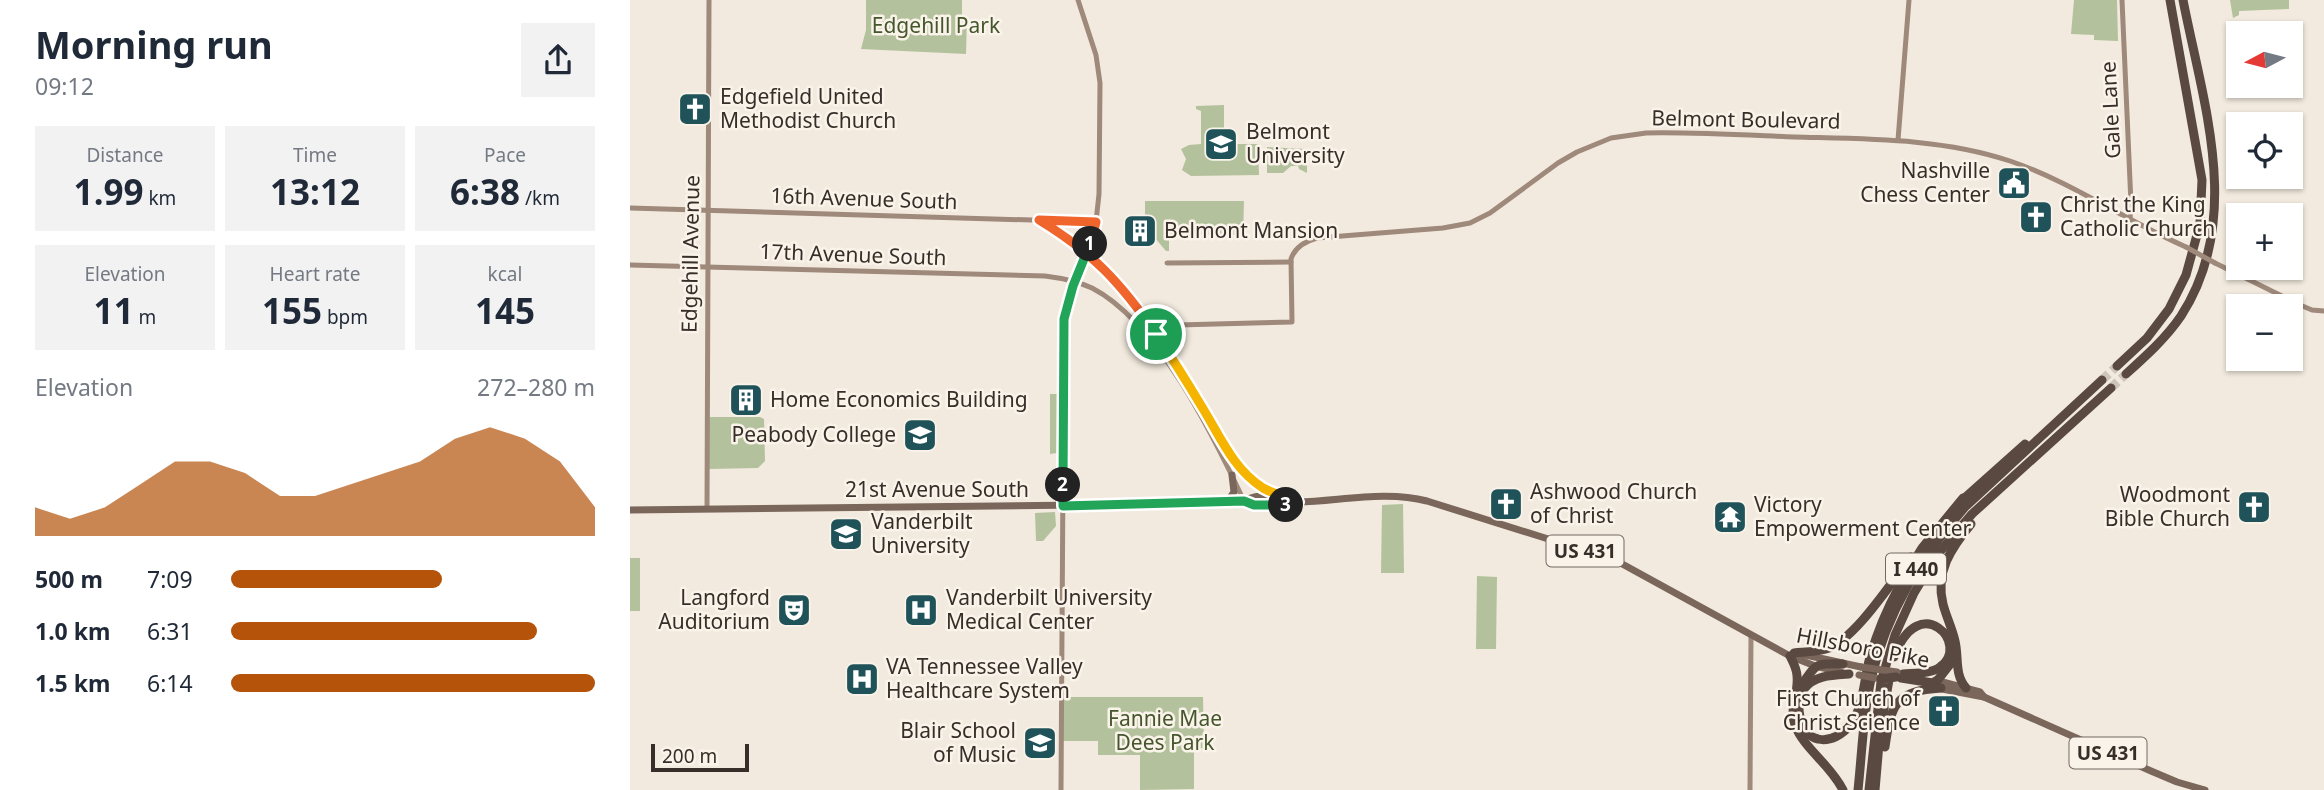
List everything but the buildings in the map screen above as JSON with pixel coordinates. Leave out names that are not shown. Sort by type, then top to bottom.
[{"type":"highway","points":[[2117,366],[2147,338],[2169,309],[2186,275],[2200,224],[2202,180],[2171,0]]},
{"type":"highway","points":[[2126,374],[2156,346],[2181,316],[2199,280],[2213,232],[2216,180],[2183,0]]},
{"type":"highway","name":"I 440","points":[[1858,790],[1871,682],[1885,632],[1904,590],[1929,550],[1965,507],[2102,380]]},
{"type":"highway","name":"I 440","points":[[1869,790],[1881,682],[1895,635],[1914,593],[1937,555],[1972,514],[2111,388]]},
{"type":"highway","points":[[1843,790],[1830,768],[1810,749],[1796,727],[1793,707],[1797,673],[1792,654],[1830,648],[1853,629],[1934,528],[1963,498],[2076,403]]},
{"type":"highway","points":[[1966,688],[1958,671],[1956,643],[1942,602],[1945,561],[1953,545],[1972,522],[2025,468]]},
{"type":"highway","points":[[1856,672],[1821,677],[1804,688],[1799,714],[1802,725],[1810,735],[1818,739],[1830,739],[1841,734],[1852,723],[1858,709],[1870,656],[1892,601],[1922,548],[1963,498]]},
{"type":"highway","points":[[1877,790],[1885,695],[1894,654],[1912,628],[1927,623],[1941,628],[1949,640],[1950,652],[1943,666],[1935,670],[1898,676],[1881,679]]},
{"type":"highway","points":[[1877,790],[1888,724],[1895,705],[1905,694],[1939,685],[1956,649]]},
{"type":"highway","points":[[1796,692],[1815,666],[1843,664]]},
{"type":"highway","points":[[1898,676],[1939,685]]},
{"type":"main road","name":"Edgehill Avenue","points":[[707,509],[709,0]]},
{"type":"main road","points":[[1061,790],[1064,326],[1066,307],[1074,281],[1087,253],[1096,222],[1100,167],[1100,83],[1096,55],[1078,0]]},
{"type":"main road","points":[[1898,140],[1909,0]]},
{"type":"main road","name":"Gale Lane","points":[[2122,0],[2130,219]]},
{"type":"main road","name":"Belmont Boulevard","points":[[1291,262],[1296,249],[1315,239],[1451,228],[1476,221],[1567,158],[1611,138],[1669,133],[1898,140],[1944,145],[2009,160],[2057,181],[2300,305],[2324,311]]},
{"type":"main road","name":"16th Avenue South","points":[[630,208],[1096,222]]},
{"type":"main road","points":[[1039,220],[1087,253],[1121,287],[1189,397],[1244,501]]},
{"type":"main road","points":[[1153,336],[1165,328],[1178,325],[1292,322],[1291,262],[1167,263]]},
{"type":"main road","name":"17th Avenue South","points":[[630,265],[1045,276],[1074,281],[1095,290],[1120,307],[1153,336]]},
{"type":"main road","points":[[1153,336],[1185,378],[1230,455],[1248,477],[1281,497]]},
{"type":"main road","points":[[1227,502],[1234,492],[1232,475]]},
{"type":"main road","name":"21st Avenue South","points":[[1244,501],[1252,496],[1281,497],[1298,502],[1406,497],[1427,501],[1615,560],[1777,649]]},
{"type":"main road","name":"21st Avenue South","points":[[630,510],[1063,506],[1244,501],[1254,505],[1298,502]]},
{"type":"main road","points":[[1751,636],[1751,790]]},
{"type":"main road","name":"Hillsboro Pike","points":[[1777,649],[1843,664],[1856,672],[1881,679]]},
{"type":"main road","name":"Hillsboro Pike","points":[[1792,654],[1815,666],[1898,676]]},
{"type":"main road","name":"Hillsboro Pike","points":[[1939,685],[1966,688],[1980,692],[1984,697]]},
{"type":"main road","name":"Hillsboro Pike","points":[[1939,685],[1984,697],[2151,771],[2205,790]]},
{"type":"green space","name":"Edgehill Park","points":[[866,0],[962,0],[962,16],[967,17],[966,54],[861,49],[866,30]]},
{"type":"green space","points":[[2074,0],[2117,0],[2118,41],[2094,40],[2094,35],[2071,34]]},
{"type":"green space","points":[[2230,0],[2289,0],[2289,9],[2239,11],[2239,15],[2233,18]]},
{"type":"green space","points":[[1224,105],[1224,144],[1258,144],[1259,175],[1191,176],[1182,170],[1186,159],[1181,149],[1201,144],[1201,111],[1196,109],[1196,106]]},
{"type":"green space","points":[[1267,147],[1307,149],[1307,173],[1298,166],[1291,166],[1283,173],[1267,173]]},
{"type":"green space","points":[[1145,201],[1244,201],[1243,235],[1169,235],[1169,251],[1166,251],[1149,231],[1149,224],[1145,221]]},
{"type":"green space","points":[[1050,394],[1057,394],[1057,453],[1050,454]]},
{"type":"green space","points":[[709,417],[764,419],[765,461],[758,468],[709,469]]},
{"type":"green space","points":[[1403,504],[1404,573],[1381,573],[1382,505]]},
{"type":"green space","points":[[1055,512],[1056,526],[1043,541],[1036,541],[1035,513]]},
{"type":"green space","points":[[630,558],[640,558],[640,611],[630,611]]},
{"type":"green space","points":[[1477,576],[1497,577],[1496,649],[1476,649]]},
{"type":"green space","name":"Fannie Mae Dees Park","points":[[1062,697],[1203,697],[1204,748],[1194,749],[1194,789],[1140,790],[1140,755],[1098,755],[1098,741],[1061,741]]},
{"type":"tunnel","points":[[2102,380],[2117,366]]},
{"type":"tunnel","points":[[2111,388],[2126,374]]},
{"type":"place","name":"Edgefield United Methodist Church","points":[[695,109]]},
{"type":"place","name":"Belmont University","points":[[1221,144]]},
{"type":"place","name":"Nashville Chess Center","points":[[2014,183]]},
{"type":"place","name":"Christ the King Catholic Church","points":[[2036,217]]},
{"type":"place","name":"Belmont Mansion","points":[[1140,231]]},
{"type":"place","name":"Home Economics Building","points":[[746,400]]},
{"type":"place","name":"Peabody College","points":[[920,435]]},
{"type":"place","name":"Ashwood Church of Christ","points":[[1506,504]]},
{"type":"place","name":"Woodmont Bible Church","points":[[2254,507]]},
{"type":"place","name":"Victory Empowerment Center","points":[[1730,517]]},
{"type":"place","name":"Vanderbilt University","points":[[846,534]]},
{"type":"place","name":"Langford Auditorium","points":[[794,610]]},
{"type":"place","name":"Vanderbilt University Medical Center","points":[[921,610]]},
{"type":"place","name":"VA Tennessee Valley Healthcare System","points":[[862,679]]},
{"type":"place","name":"First Church of Christ Science","points":[[1944,711]]},
{"type":"place","name":"Blair School of Music","points":[[1040,743]]},
{"type":"route","points":[[1156,334],[1125,292],[1090,255],[1087,253],[1056,231],[1039,220],[1096,222],[1090,247],[1087,253],[1085,257],[1074,281],[1064,319],[1063,506],[1244,501],[1254,505],[1296,504],[1296,499],[1281,497],[1264,488],[1248,477],[1238,465],[1226,450],[1205,411],[1156,334]]}]
